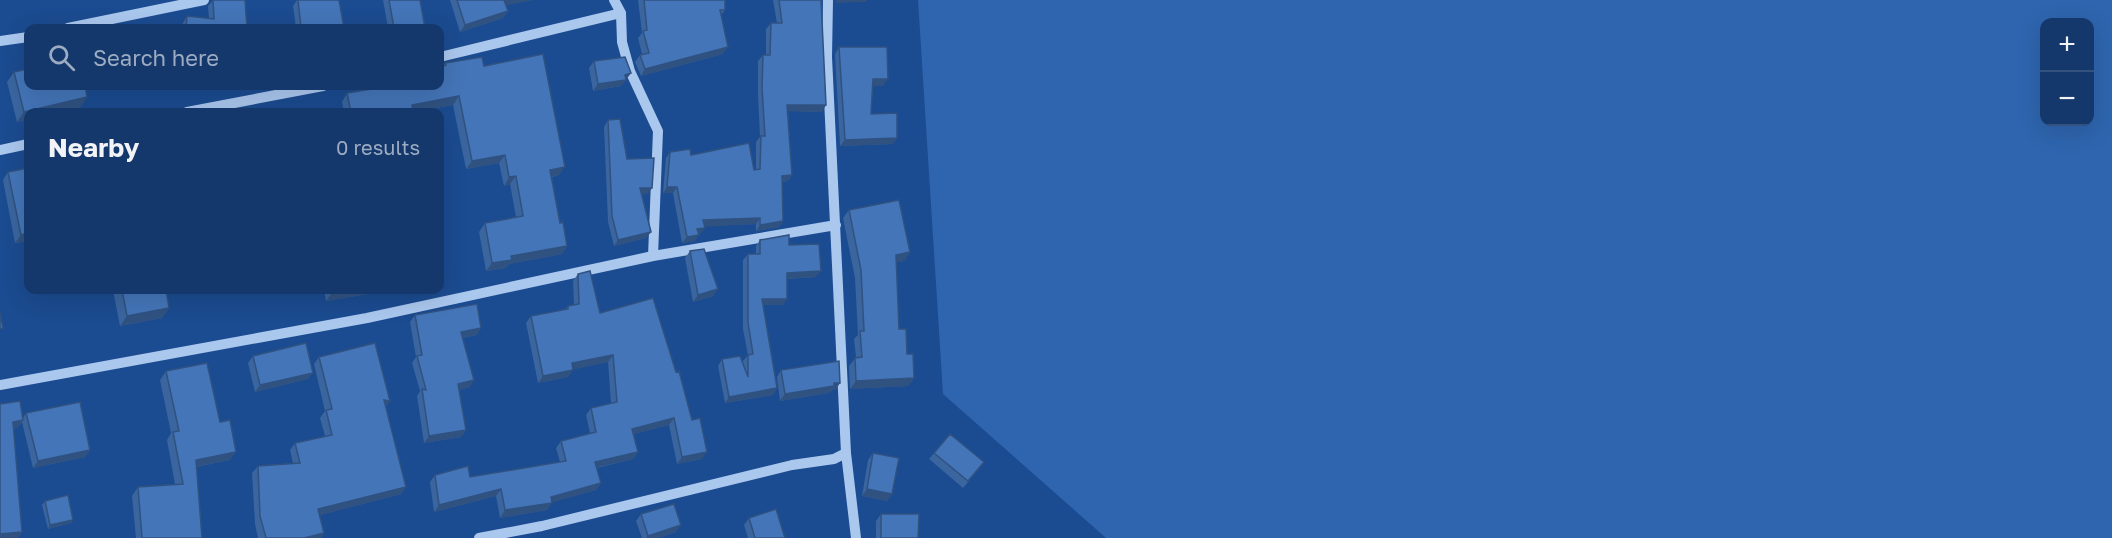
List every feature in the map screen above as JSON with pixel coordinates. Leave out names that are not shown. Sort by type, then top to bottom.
[{"type":"street","points":[[87,24],[204,0]]},
{"type":"street","points":[[614,0],[621,13],[622,42],[630,71],[658,131],[653,256]]},
{"type":"street","points":[[828,0],[827,57],[846,453],[856,538]]},
{"type":"street","points":[[444,56],[621,13]]},
{"type":"street","points":[[0,41],[24,38]]},
{"type":"street","points":[[208,108],[302,90]]},
{"type":"street","points":[[0,150],[24,145]]},
{"type":"street","points":[[0,385],[367,318],[653,256],[836,225]]},
{"type":"street","points":[[479,538],[542,526],[792,465],[834,459],[846,453]]},
{"type":"shaded area","points":[[918,0],[2112,0],[2112,538],[1106,538],[943,394]]},
{"type":"building","points":[[213,0],[245,0],[247,24],[186,24],[187,16],[214,19]]},
{"type":"building","points":[[298,0],[339,0],[343,24],[301,24]]},
{"type":"building","points":[[389,0],[420,0],[424,24],[393,24]]},
{"type":"building","points":[[457,0],[504,0],[508,11],[465,25]]},
{"type":"building","points":[[644,0],[725,0],[725,10],[720,10],[728,47],[645,69],[640,55],[649,53],[643,31],[647,30]]},
{"type":"building","points":[[779,0],[821,0],[826,105],[787,105],[792,175],[782,176],[783,221],[760,225],[760,218],[703,220],[705,228],[697,229],[699,235],[687,237],[677,187],[667,187],[670,152],[690,149],[691,155],[749,143],[754,170],[760,169],[761,136],[765,136],[762,88],[763,55],[770,55],[771,23],[782,23]]},
{"type":"building","points":[[839,47],[887,47],[888,79],[873,79],[871,114],[897,113],[897,138],[845,140]]},
{"type":"building","points":[[543,54],[565,167],[550,170],[560,223],[563,222],[567,246],[511,256],[512,260],[492,263],[485,223],[523,216],[516,176],[509,177],[505,155],[472,161],[459,96],[412,105],[412,108],[350,108],[347,93],[365,90],[444,90],[445,63],[482,57],[484,66]]},
{"type":"building","points":[[625,57],[631,73],[625,75],[626,80],[598,84],[594,61]]},
{"type":"building","points":[[24,70],[24,90],[86,90],[87,97],[41,108],[24,108],[24,112],[14,72]]},
{"type":"building","points":[[620,119],[627,159],[654,158],[652,188],[640,188],[651,232],[618,240],[612,216],[608,120]]},
{"type":"building","points":[[24,169],[24,234],[21,235],[8,172]]},
{"type":"building","points":[[899,200],[910,252],[896,255],[899,329],[906,329],[907,354],[913,354],[914,378],[856,381],[855,358],[862,357],[860,331],[864,331],[861,270],[849,210]]},
{"type":"building","points":[[789,235],[789,245],[819,244],[821,271],[787,273],[787,299],[762,299],[777,388],[729,397],[722,359],[740,356],[748,377],[748,355],[753,354],[748,322],[748,254],[760,254],[760,240]]},
{"type":"building","points":[[704,249],[718,289],[698,295],[690,251]]},
{"type":"building","points":[[590,271],[600,313],[653,298],[676,372],[679,371],[692,420],[700,418],[707,452],[682,457],[674,418],[632,429],[638,452],[595,462],[601,483],[551,497],[552,503],[505,510],[501,489],[439,505],[435,475],[468,466],[470,477],[566,461],[561,441],[596,432],[591,408],[617,402],[613,355],[572,363],[573,370],[543,376],[531,316],[568,309],[568,306],[579,304],[578,274]]},
{"type":"building","points":[[123,294],[167,294],[169,308],[127,316]]},
{"type":"building","points":[[477,304],[481,328],[461,332],[474,380],[458,384],[466,430],[429,436],[422,389],[426,390],[417,356],[422,355],[415,315]]},
{"type":"building","points":[[0,313],[3,328],[0,329]]},
{"type":"building","points":[[306,343],[313,373],[260,385],[253,356]]},
{"type":"building","points":[[375,343],[390,401],[384,400],[406,487],[318,509],[324,533],[304,538],[266,538],[260,516],[258,466],[300,463],[295,443],[332,435],[326,410],[332,409],[319,357]]},
{"type":"building","points":[[839,361],[840,383],[785,394],[781,370]]},
{"type":"building","points":[[207,363],[220,422],[230,420],[236,452],[196,460],[202,538],[142,538],[138,487],[183,484],[173,432],[179,431],[166,371]]},
{"type":"building","points":[[20,401],[23,420],[13,422],[22,532],[0,534],[0,404]]},
{"type":"building","points":[[80,402],[90,450],[38,461],[26,413]]},
{"type":"building","points":[[950,434],[984,462],[968,481],[934,453]]},
{"type":"building","points":[[873,453],[899,458],[892,494],[867,489]]},
{"type":"building","points":[[68,495],[73,520],[50,525],[45,501]]},
{"type":"building","points":[[674,504],[681,525],[648,536],[641,514]]},
{"type":"building","points":[[776,509],[785,538],[755,538],[749,518]]},
{"type":"building","points":[[881,514],[919,514],[918,538],[881,538]]}]
